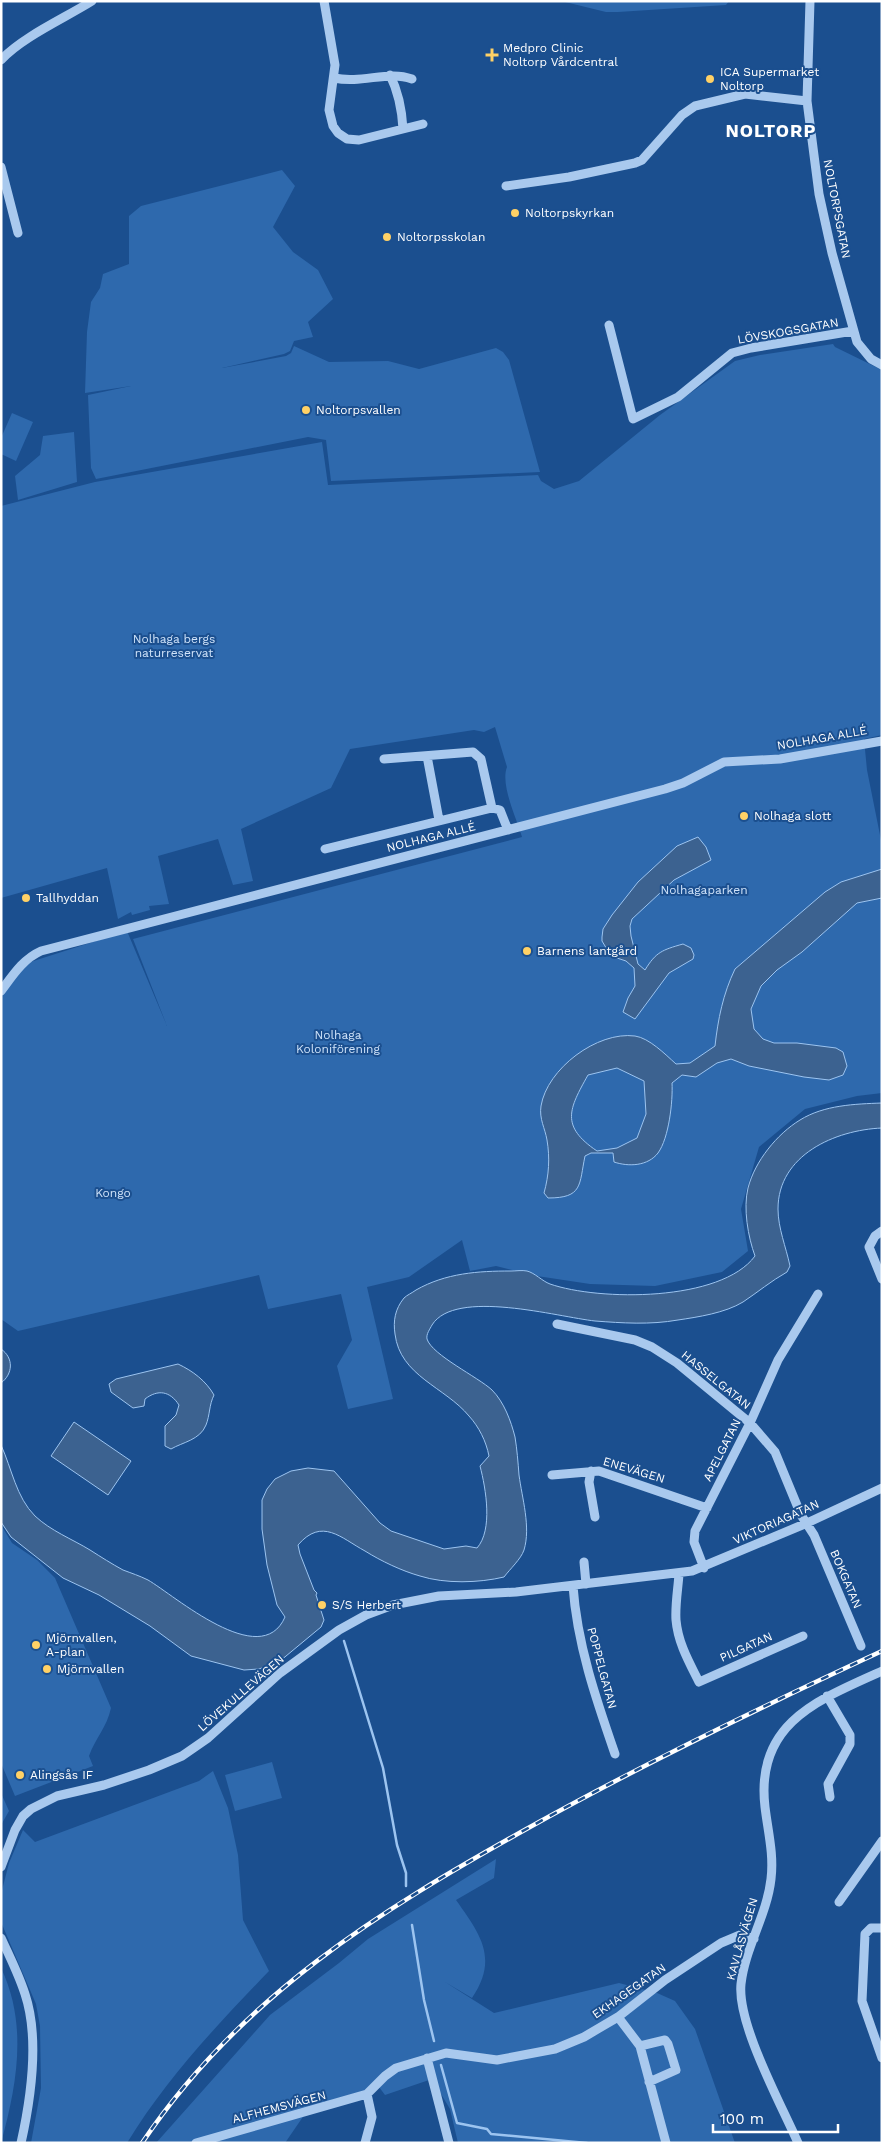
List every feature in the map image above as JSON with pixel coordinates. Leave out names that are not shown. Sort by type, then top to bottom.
[{"type":"street","points":[[1,60],[8,52],[20,44],[92,1]]},
{"type":"street","points":[[324,1],[333,52],[334,78],[329,110],[330,117],[338,132],[347,140],[359,140],[423,124]]},
{"type":"street","name":"NOLTORPSGATAN","points":[[810,1],[807,101],[819,194],[832,253],[853,331],[858,342],[868,355],[882,365]]},
{"type":"street","points":[[390,76],[403,118],[403,129]]},
{"type":"street","points":[[334,78],[357,81],[402,76],[412,80]]},
{"type":"street","points":[[506,186],[569,177],[635,164],[642,160],[682,115],[695,106],[745,94],[807,101]]},
{"type":"street","points":[[1,167],[18,233]]},
{"type":"street","name":"LÖVSKOGSGATAN","points":[[609,325],[633,419],[678,397],[732,354],[751,348],[853,331]]},
{"type":"street","name":"NOLHAGA ALLÉ","points":[[1,991],[20,965],[30,956],[41,951],[665,789],[682,783],[724,762],[780,759],[882,740]]},
{"type":"street","points":[[384,759],[473,752],[481,759],[492,808]]},
{"type":"street","points":[[427,756],[439,820]]},
{"type":"street","points":[[325,849],[492,808],[500,810],[508,830]]},
{"type":"street","points":[[882,1231],[872,1240],[870,1251],[882,1280]]},
{"type":"street","name":"APELGATAN","points":[[704,1568],[694,1542],[695,1531],[750,1423],[778,1360],[818,1294]]},
{"type":"street","name":"HASSELGATAN","points":[[557,1324],[636,1340],[652,1347],[677,1363],[750,1423],[775,1452],[801,1515],[807,1523]]},
{"type":"street","points":[[592,1471],[589,1482],[595,1517]]},
{"type":"street","name":"ENEVÄGEN","points":[[552,1475],[599,1471],[668,1493],[707,1508]]},
{"type":"street","name":"VIKTORIAGATAN","points":[[679,1574],[704,1568],[882,1488]]},
{"type":"street","name":"BOKGATAN","points":[[807,1523],[814,1535],[861,1646]]},
{"type":"street","points":[[584,1562],[586,1584]]},
{"type":"street","name":"LÖVEKULLEVÄGEN","points":[[1,1867],[15,1830],[23,1816],[31,1809],[57,1796],[104,1785],[149,1770],[182,1756],[208,1738],[280,1673],[354,1621],[393,1605],[440,1596],[516,1592],[679,1574]]},
{"type":"street","name":"PILGATAN","points":[[679,1574],[676,1608],[677,1630],[688,1660],[699,1682],[804,1636]]},
{"type":"street","name":"POPPELGATAN","points":[[573,1586],[580,1637],[594,1696],[615,1754]]},
{"type":"street","name":"KAVLÅSVÄGEN","points":[[798,2143],[744,2016],[741,2003],[741,1984],[771,1881],[773,1859],[764,1788],[768,1761],[778,1740],[789,1725],[812,1704],[882,1671]]},
{"type":"street","points":[[827,1696],[850,1735],[850,1744],[828,1784],[830,1797]]},
{"type":"street","points":[[839,1902],[882,1841]]},
{"type":"street","points":[[882,1928],[870,1928],[865,1934],[862,2001],[868,2024],[882,2058]]},
{"type":"street","name":"EKHAGEGATAN","points":[[368,2094],[385,2076],[396,2068],[446,2053],[496,2060],[555,2049],[584,2037],[618,2016],[665,1980],[721,1943],[740,1935],[754,1939]]},
{"type":"street","points":[[1,1938],[26,1995],[31,2024],[31,2087],[20,2143]]},
{"type":"street","points":[[618,2016],[640,2046],[648,2082],[666,2143]]},
{"type":"street","points":[[640,2046],[665,2040],[676,2065],[676,2070],[673,2072],[648,2082]]},
{"type":"street","points":[[427,2058],[449,2143]]},
{"type":"street","points":[[365,2143],[372,2117],[368,2094]]},
{"type":"street","name":"ALFHEMSVÄGEN","points":[[196,2143],[368,2094]]},
{"type":"green space","points":[[561,1],[729,1],[726,5],[606,12]]},
{"type":"green space","points":[[282,170],[295,186],[273,227],[293,252],[318,270],[333,299],[308,322],[313,337],[294,341],[290,351],[284,354],[222,368],[286,356],[291,353],[294,346],[329,362],[388,361],[419,369],[496,348],[503,352],[509,360],[540,472],[331,481],[326,440],[308,437],[96,479],[91,468],[88,395],[131,386],[85,393],[87,332],[91,302],[100,288],[103,274],[129,264],[129,216],[141,206]]},
{"type":"green space","points":[[833,344],[835,347],[882,370],[882,735],[864,739],[867,770],[882,845],[882,1093],[857,1096],[805,1109],[759,1147],[741,1209],[748,1251],[722,1272],[655,1286],[590,1284],[537,1276],[496,1266],[470,1271],[462,1240],[409,1277],[367,1287],[393,1399],[348,1409],[337,1366],[352,1340],[341,1294],[268,1309],[259,1275],[18,1331],[1,1319],[1,984],[21,965],[127,931],[167,1026],[133,939],[522,837],[507,792],[505,774],[507,767],[495,727],[484,732],[474,730],[350,749],[331,788],[241,829],[253,881],[233,885],[218,839],[158,856],[169,904],[149,906],[150,910],[132,915],[131,912],[118,919],[107,868],[1,898],[1,506],[95,482],[322,442],[328,485],[538,475],[541,481],[554,489],[579,481],[660,415],[735,361],[760,355]]},
{"type":"green space","points":[[12,413],[33,422],[16,461],[1,454],[1,438]]},
{"type":"green space","points":[[74,432],[77,482],[18,500],[15,476],[40,455],[43,436]]},
{"type":"green space","name":"Mjörnvallen","points":[[1,1525],[12,1543],[37,1560],[55,1578],[111,1708],[107,1721],[89,1756],[93,1766],[15,1796],[1,1763]]},
{"type":"green space","points":[[272,1762],[282,1798],[235,1811],[225,1775]]},
{"type":"green space","points":[[213,1771],[228,1808],[238,1855],[243,1920],[269,1971],[193,2053],[158,2097],[127,2143],[31,2143],[41,2088],[40,2026],[36,2004],[1,1922],[1,1894],[9,1863],[23,1830],[35,1842],[199,1781]]},
{"type":"green space","points":[[1,1793],[9,1811],[1,1825]]},
{"type":"green space","points":[[496,1859],[494,1878],[456,1900],[479,1935],[483,1947],[485,1958],[484,1971],[480,1984],[472,1998],[445,1982],[494,2013],[619,1983],[657,1993],[675,2001],[695,2029],[735,2143],[458,2143],[450,2109],[432,2079],[385,2095],[379,2087],[309,2108],[285,2143],[156,2143],[270,2015],[368,1939]]},
{"type":"green space","points":[[1,1968],[15,2011],[17,2055],[12,2099],[1,2143]]},
{"type":"shaded area","points":[[698,837],[706,847],[711,860],[674,880],[632,919],[630,926],[631,936],[638,964],[645,970],[656,955],[676,946],[683,944],[691,948],[694,955],[693,959],[669,973],[635,1019],[623,1012],[635,986],[634,968],[626,961],[611,956],[602,941],[603,929],[638,882],[677,846]]},
{"type":"shaded area","points":[[882,869],[882,898],[857,903],[802,952],[777,970],[761,986],[751,1009],[754,1029],[763,1039],[774,1043],[797,1043],[836,1048],[843,1052],[847,1066],[843,1075],[829,1080],[804,1077],[749,1066],[731,1059],[717,1063],[696,1077],[682,1075],[672,1083],[668,1129],[662,1146],[654,1157],[644,1163],[626,1165],[614,1162],[613,1153],[591,1153],[585,1156],[580,1182],[574,1192],[568,1196],[548,1198],[544,1193],[549,1160],[541,1106],[545,1092],[563,1066],[590,1046],[620,1036],[640,1037],[657,1047],[676,1064],[690,1063],[715,1046],[722,1007],[735,969],[825,892],[841,882]],"holes":[[[617,1068],[644,1081],[646,1114],[637,1138],[617,1148],[597,1151],[585,1142],[577,1133],[573,1125],[572,1116],[576,1098],[588,1075]]]},
{"type":"shaded area","points":[[882,1103],[882,1128],[846,1134],[828,1140],[812,1149],[799,1160],[788,1174],[781,1190],[778,1216],[790,1266],[787,1272],[736,1306],[720,1312],[668,1322],[636,1323],[595,1321],[533,1311],[484,1306],[462,1308],[444,1314],[432,1325],[427,1337],[431,1345],[446,1359],[492,1390],[503,1406],[513,1431],[527,1532],[523,1553],[504,1577],[462,1582],[430,1579],[413,1574],[371,1555],[340,1536],[323,1531],[315,1532],[298,1545],[314,1590],[317,1593],[324,1620],[321,1627],[280,1661],[259,1669],[244,1670],[191,1656],[150,1626],[99,1595],[63,1578],[11,1537],[1,1522],[1,1445],[23,1500],[41,1521],[123,1570],[148,1580],[217,1625],[238,1633],[257,1637],[273,1632],[285,1617],[277,1605],[267,1565],[262,1529],[262,1500],[267,1489],[275,1479],[291,1471],[308,1468],[334,1471],[380,1523],[391,1531],[444,1549],[466,1546],[477,1548],[482,1540],[487,1520],[486,1497],[480,1466],[489,1456],[488,1450],[473,1420],[459,1406],[414,1371],[405,1360],[399,1348],[394,1324],[397,1311],[404,1298],[427,1284],[439,1280],[462,1274],[486,1272],[527,1271],[550,1284],[571,1290],[627,1295],[658,1294],[688,1290],[716,1282],[738,1271],[755,1256],[747,1222],[746,1204],[748,1188],[761,1158],[775,1141],[791,1126],[819,1111],[851,1105]]},
{"type":"shaded area","points":[[1,1349],[10,1361],[10,1371],[1,1383]]},
{"type":"shaded area","points":[[178,1364],[199,1377],[214,1395],[206,1425],[200,1434],[171,1449],[165,1446],[165,1426],[176,1415],[179,1405],[175,1400],[168,1394],[159,1393],[145,1399],[144,1406],[133,1408],[111,1392],[109,1384],[116,1379]]},
{"type":"shaded area","points":[[74,1422],[131,1461],[108,1495],[51,1456]]},
{"type":"waterway","points":[[344,1641],[383,1768],[397,1845],[406,1873],[406,1886]]},
{"type":"waterway","points":[[412,1925],[424,2000],[434,2041]]},
{"type":"waterway","points":[[441,2065],[457,2123],[487,2129],[491,2134],[587,2143]]},
{"type":"railway","points":[[142,2143],[181,2091],[223,2043],[268,2001],[316,1961],[367,1925],[474,1859],[573,1803],[704,1736],[882,1651]]},
{"type":"place","name":"Medpro Clinic Noltorp Vårdcentral","points":[[492,55]]},
{"type":"place","name":"ICA Supermarket Noltorp","points":[[710,79]]},
{"type":"place","name":"Noltorpskyrkan","points":[[515,213]]},
{"type":"place","name":"Noltorpsskolan","points":[[387,237]]},
{"type":"place","name":"Noltorpsvallen","points":[[306,410]]},
{"type":"place","name":"Nolhaga slott","points":[[744,816]]},
{"type":"place","name":"Tallhyddan","points":[[26,898]]},
{"type":"place","name":"Barnens lantgård","points":[[527,951]]},
{"type":"place","name":"S/S Herbert","points":[[322,1605]]},
{"type":"place","name":"Mjörnvallen, A-plan","points":[[36,1645]]},
{"type":"place","name":"Mjörnvallen","points":[[47,1669]]},
{"type":"place","name":"Alingsås IF","points":[[20,1775]]},
{"type":"district","name":"NOLTORP","points":[[771,130]]},
{"type":"park label","name":"Nolhaga bergs naturreservat","points":[[174,646]]},
{"type":"park label","name":"Nolhagaparken","points":[[704,890]]},
{"type":"park label","name":"Nolhaga Koloniförening","points":[[338,1042]]},
{"type":"park label","name":"Kongo","points":[[113,1193]]}]
